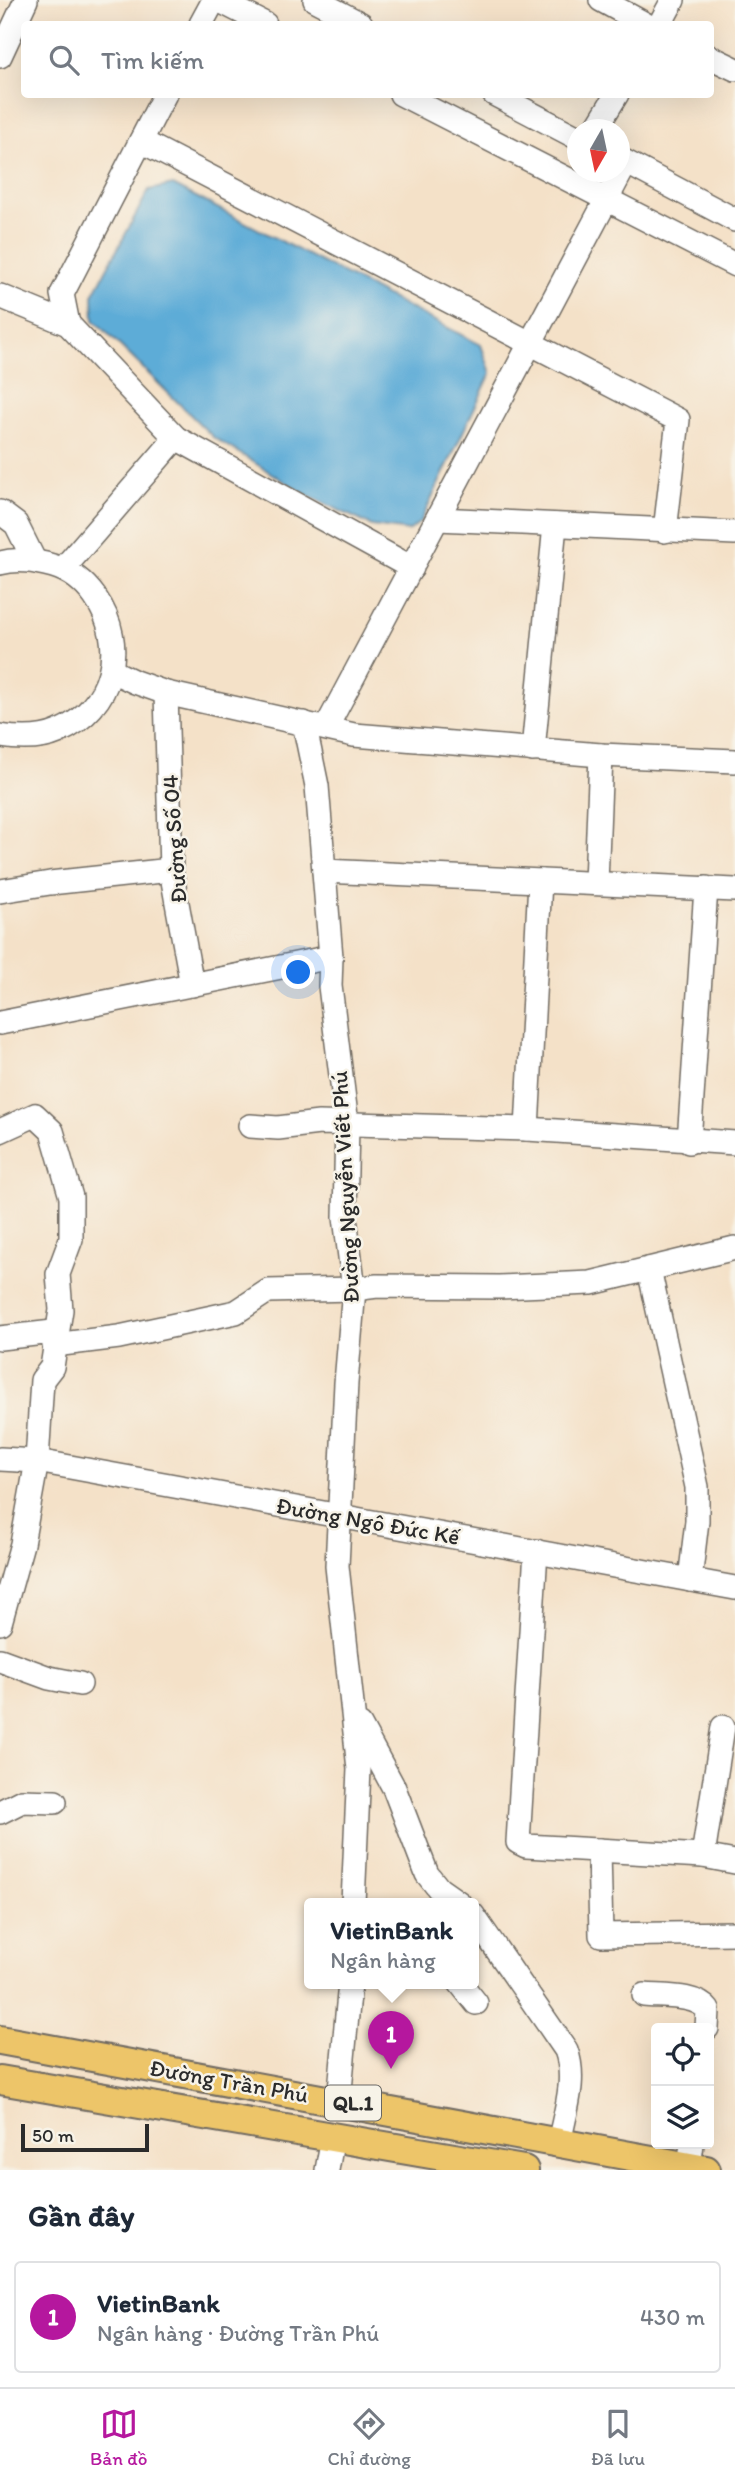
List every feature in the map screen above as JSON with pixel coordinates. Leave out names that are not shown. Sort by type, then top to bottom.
[{"type":"main road","name":"Đường Trần Phú","points":[[0,2040],[559,2143],[696,2160]]},
{"type":"main road","name":"Đường Trần Phú","points":[[0,2080],[524,2170]]},
{"type":"main road","points":[[333,2137],[339,2101]]},
{"type":"street","points":[[0,56],[26,0]]},
{"type":"street","points":[[203,21],[216,0],[259,21]]},
{"type":"street","points":[[315,0],[356,14]]},
{"type":"street","points":[[601,0],[640,21]]},
{"type":"street","points":[[662,21],[673,0]]},
{"type":"street","points":[[714,59],[735,69]]},
{"type":"street","points":[[68,324],[62,294],[163,98]]},
{"type":"street","points":[[409,98],[735,265]]},
{"type":"street","points":[[502,98],[567,132]]},
{"type":"street","points":[[602,119],[615,98]]},
{"type":"street","points":[[141,141],[678,420],[665,531]]},
{"type":"street","points":[[630,165],[735,219]]},
{"type":"street","points":[[315,726],[412,568],[607,201],[615,182]]},
{"type":"street","points":[[0,296],[68,324],[176,438],[412,568]]},
{"type":"street","points":[[63,569],[176,438]]},
{"type":"street","points":[[0,512],[16,523],[34,560]]},
{"type":"street","points":[[438,519],[735,533]]},
{"type":"street","points":[[533,750],[555,525]]},
{"type":"street","points":[[0,564],[34,560],[63,569],[88,586],[106,611],[114,640],[112,671],[101,697],[82,719],[57,733],[29,739],[0,750]]},
{"type":"street","points":[[112,671],[166,692],[354,735],[601,755],[735,761]]},
{"type":"street","name":"Đường Số 04","points":[[166,692],[171,870],[192,985]]},
{"type":"street","name":"Đường Nguyễn Viết Phú","points":[[315,726],[317,786],[331,957],[330,986],[346,1124],[345,1217],[354,1289],[346,1383],[337,1566],[359,1769],[353,1898]]},
{"type":"street","points":[[0,736],[29,739]]},
{"type":"street","points":[[596,883],[601,755]]},
{"type":"street","points":[[0,891],[171,870]]},
{"type":"street","points":[[324,871],[735,890]]},
{"type":"street","points":[[527,1129],[540,881]]},
{"type":"street","points":[[689,1142],[706,888]]},
{"type":"street","points":[[0,1023],[331,957]]},
{"type":"street","points":[[0,1130],[35,1115],[52,1131],[71,1198],[71,1239],[58,1274],[61,1310],[52,1367],[42,1380],[37,1461],[22,1544],[0,1623]]},
{"type":"street","points":[[250,1126],[278,1128],[319,1123],[527,1129],[735,1143]]},
{"type":"street","points":[[54,1345],[119,1337],[236,1312],[268,1291],[377,1286],[499,1287],[591,1283],[735,1248]]},
{"type":"street","points":[[649,1269],[697,1487],[697,1521],[690,1580]]},
{"type":"street","points":[[0,1338],[52,1332],[54,1345]]},
{"type":"street","name":"Đường Ngô Đức Kế","points":[[0,1459],[37,1461],[735,1588]]},
{"type":"street","points":[[536,1551],[517,1839],[526,1846],[703,1856],[735,1862]]},
{"type":"street","points":[[0,1660],[49,1678],[80,1684]]},
{"type":"street","points":[[355,1716],[394,1788],[427,1874],[439,1889],[452,1898]]},
{"type":"street","points":[[703,1856],[723,1727]]},
{"type":"street","points":[[0,1812],[23,1801],[55,1802]]},
{"type":"street","points":[[600,1850],[601,1935],[735,1933]]},
{"type":"street","points":[[479,1924],[566,2050],[571,2085],[559,2143]]},
{"type":"street","points":[[339,2101],[349,1989]]},
{"type":"street","points":[[465,1989],[476,2003]]},
{"type":"street","points":[[644,1995],[702,2003],[708,2010],[707,2023]]},
{"type":"street","points":[[327,2170],[333,2137]]},
{"type":"water","points":[[173,185],[481,345],[491,373],[421,521],[409,531],[372,526],[305,494],[213,437],[94,320],[93,295],[149,190]]},
{"type":"place","name":"VietinBank","points":[[391,2069]]}]
